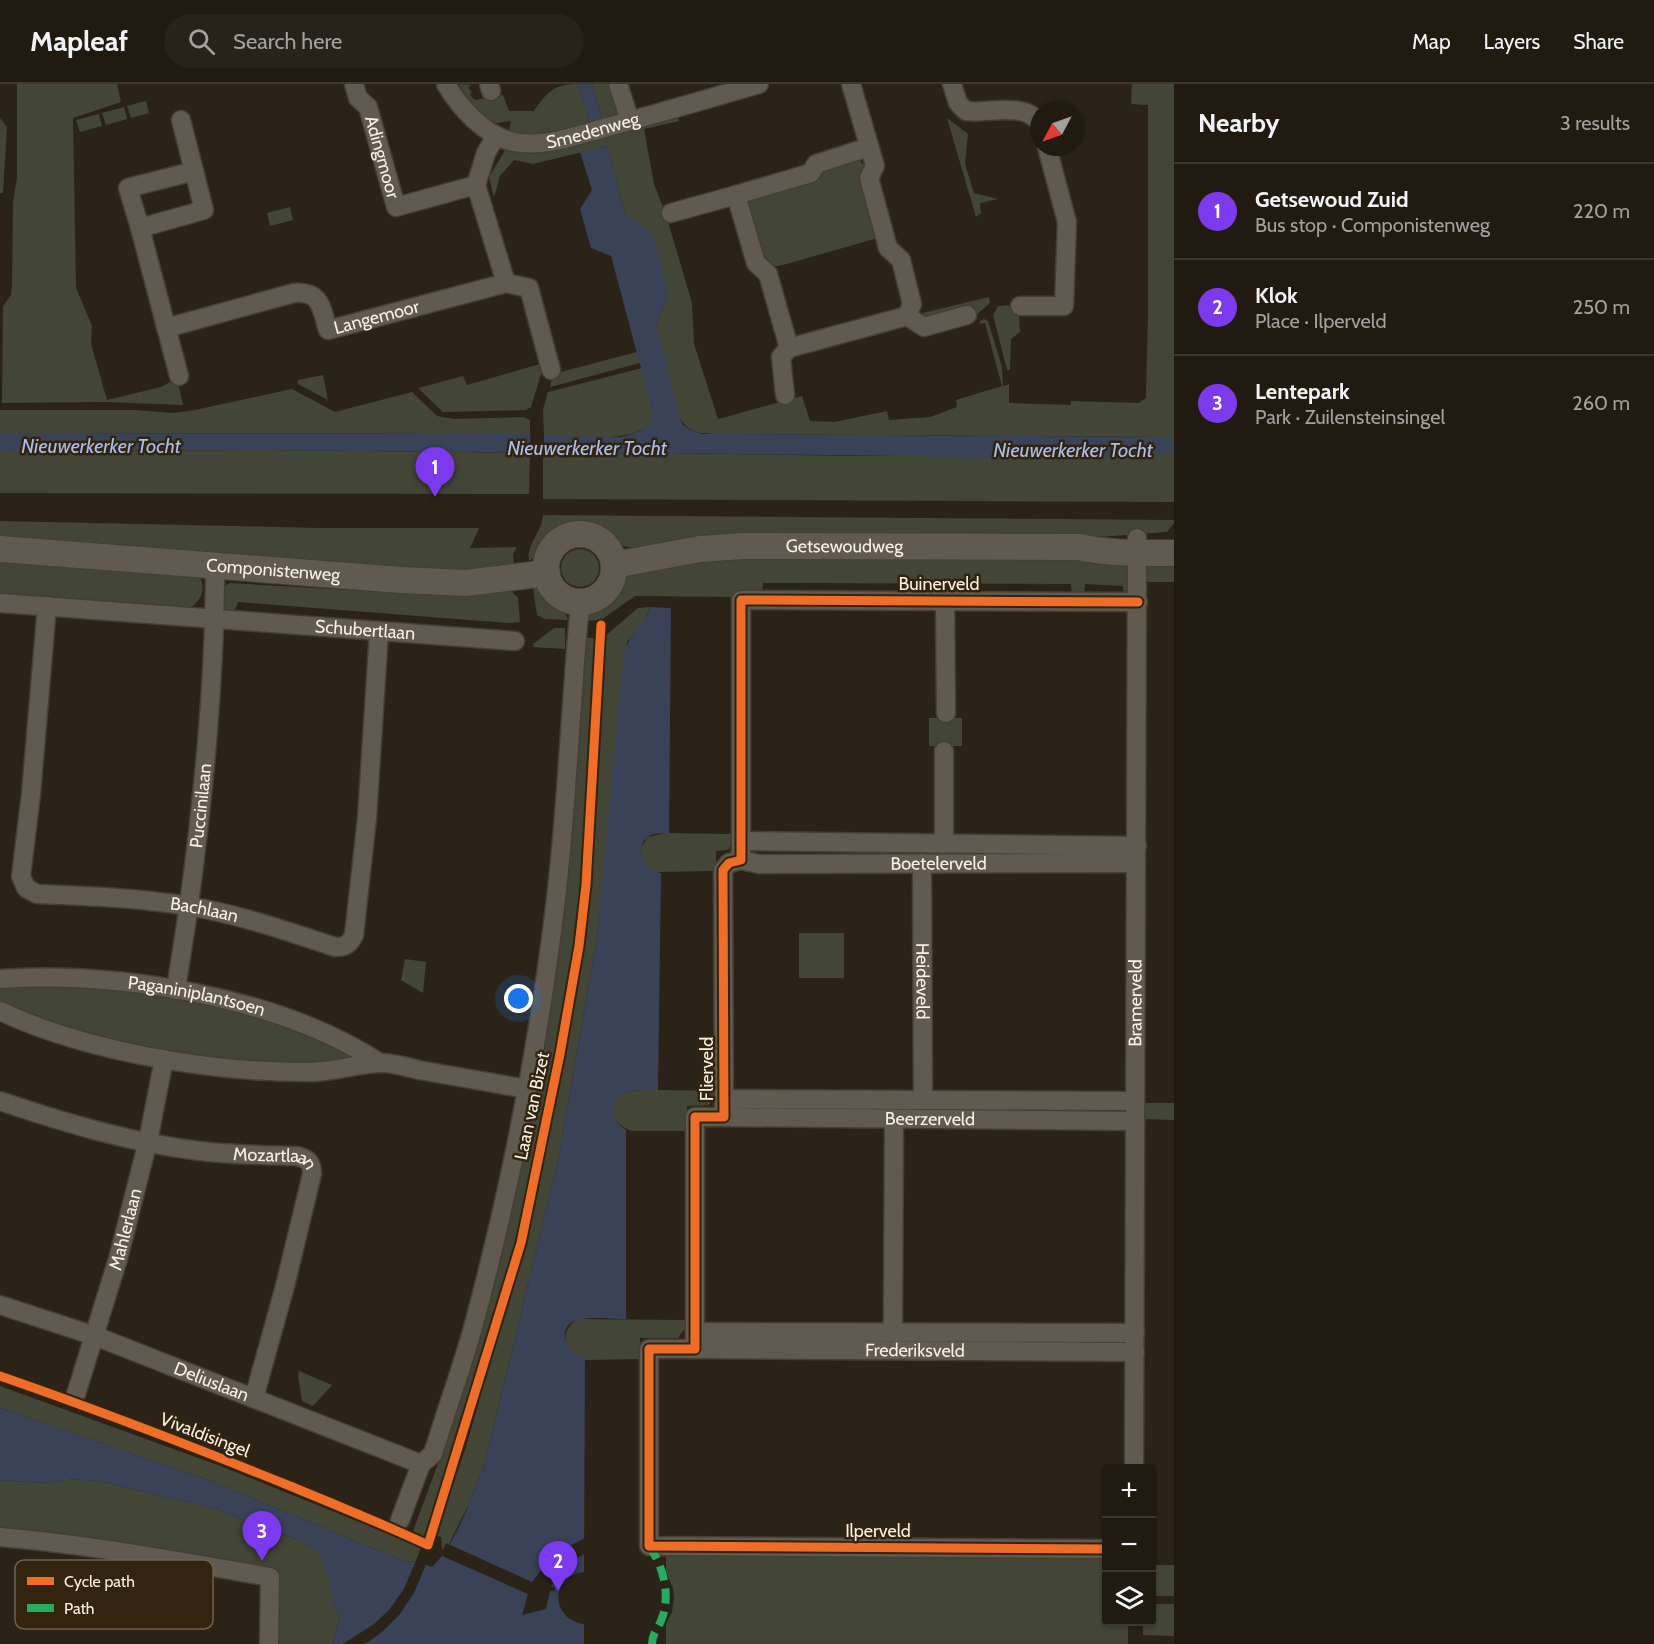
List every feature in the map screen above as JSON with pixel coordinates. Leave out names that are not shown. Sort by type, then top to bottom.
[{"type":"main road","points":[[576,534],[597,538],[611,554],[614,565],[613,574],[605,590],[590,600],[581,602],[571,600],[555,591],[547,573],[550,552],[565,537],[576,534]]},
{"type":"main road","name":"Getsewoudweg","points":[[614,565],[700,549],[742,546],[1079,547],[1100,552],[1174,537]]},
{"type":"main road","name":"Getsewoudweg","points":[[1138,545],[1174,553]]},
{"type":"main road","name":"Componistenweg","points":[[0,549],[466,582],[547,573]]},
{"type":"street","name":"Adingmoor","points":[[354,84],[358,98],[368,107],[396,207],[476,185]]},
{"type":"street","name":"Smedenweg","points":[[446,84],[469,114],[496,136],[512,142],[543,143],[759,84]]},
{"type":"street","points":[[618,84],[630,121]]},
{"type":"street","points":[[851,84],[875,166],[869,178],[883,231],[888,248],[901,260],[912,304],[907,316]]},
{"type":"street","points":[[952,84],[958,103],[966,111],[1014,111],[1030,114]]},
{"type":"street","points":[[140,228],[204,210],[181,120]]},
{"type":"street","points":[[496,136],[486,153],[476,185],[506,283],[529,288],[551,370]]},
{"type":"street","points":[[671,213],[811,173],[816,164],[869,147]]},
{"type":"street","points":[[1020,306],[1064,306],[1067,222],[1049,156]]},
{"type":"street","points":[[179,376],[128,188],[194,171]]},
{"type":"street","points":[[736,195],[756,263],[768,274],[789,348]]},
{"type":"street","name":"Langemoor","points":[[166,328],[294,293],[307,292],[316,298],[328,330],[506,283]]},
{"type":"street","points":[[785,395],[781,357],[789,348],[907,316],[924,327],[967,315]]},
{"type":"street","name":"Bramerveld","points":[[1134,1464],[1138,545]]},
{"type":"street","points":[[215,566],[215,619]]},
{"type":"street","name":"Buinerveld","points":[[741,841],[741,600],[1138,602]]},
{"type":"street","name":"Buinerveld","points":[[945,600],[946,713]]},
{"type":"street","name":"Laan van Bizet","points":[[400,1520],[421,1464],[433,1454],[473,1326],[506,1195],[527,1089],[555,906],[581,602]]},
{"type":"street","name":"Schubertlaan","points":[[0,603],[515,641]]},
{"type":"street","name":"Bachlaan","points":[[48,606],[21,876],[26,888],[37,894],[135,899],[189,906],[244,918],[335,947],[343,947],[350,943],[354,936],[367,818],[379,631]]},
{"type":"street","name":"Puccinilaan","points":[[176,990],[189,906],[201,794],[215,619]]},
{"type":"street","points":[[944,751],[944,844]]},
{"type":"street","points":[[741,841],[741,860]]},
{"type":"street","name":"Boetelerveld","points":[[741,841],[944,844],[1136,855]]},
{"type":"street","name":"Boetelerveld","points":[[741,860],[759,864],[922,863],[1136,855]]},
{"type":"street","name":"Flierveld","points":[[695,1340],[695,1117],[724,1108],[723,870],[729,863],[741,860]]},
{"type":"street","name":"Heideveld","points":[[922,863],[923,1100]]},
{"type":"street","name":"Paganiniplantsoen","points":[[0,979],[20,977],[103,980],[176,990],[232,1001],[289,1019],[345,1042],[380,1063]]},
{"type":"street","name":"Paganiniplantsoen","points":[[0,1011],[22,1021],[92,1044],[164,1059],[221,1066],[310,1072],[338,1071],[380,1063],[527,1089]]},
{"type":"street","name":"Mahlerlaan","points":[[76,1394],[117,1262],[148,1141],[164,1059]]},
{"type":"street","name":"Beerzerveld","points":[[724,1108],[923,1100],[1135,1101]]},
{"type":"street","name":"Mozartlaan","points":[[0,1101],[106,1133],[200,1151],[297,1156],[306,1159],[312,1165],[312,1174],[290,1268],[254,1398]]},
{"type":"street","name":"Beerzerveld","points":[[724,1108],[894,1120],[1135,1120]]},
{"type":"street","points":[[890,1332],[893,1321],[894,1120]]},
{"type":"street","name":"Deliuslaan","points":[[0,1305],[95,1336],[421,1464]]},
{"type":"street","name":"Frederiksveld","points":[[695,1340],[890,1332],[1135,1333]]},
{"type":"street","name":"Frederiksveld","points":[[695,1340],[1135,1352]]},
{"type":"street","name":"Ilperveld","points":[[695,1340],[649,1349],[649,1546],[1102,1549]]},
{"type":"street","points":[[0,1537],[45,1541],[173,1560]]},
{"type":"street","points":[[213,1567],[270,1577],[269,1644]]},
{"type":"green space","points":[[17,84],[117,84],[121,102],[73,118],[76,288],[92,326],[91,344],[107,400],[161,387],[177,378],[183,405],[107,402],[2,403],[3,306],[11,295],[13,203],[17,178]]},
{"type":"green space","points":[[459,84],[471,85],[468,88],[475,100],[503,95],[509,111],[534,111],[552,90],[578,84],[591,127],[604,124],[592,84],[611,84],[619,114],[676,112],[679,121],[644,129],[654,184],[666,215],[692,303],[694,344],[718,419],[802,396],[810,421],[835,422],[887,411],[889,420],[930,417],[957,407],[956,400],[1002,386],[985,323],[980,324],[980,321],[984,319],[988,321],[1002,367],[1003,386],[1009,384],[1009,403],[1071,405],[1071,401],[1139,403],[1146,398],[1148,105],[1131,104],[1132,84],[1174,84],[1174,437],[714,434],[690,429],[678,413],[655,327],[668,294],[625,214],[607,146],[533,164],[514,160],[500,176],[494,197],[489,177],[504,152],[511,121],[496,123],[485,118],[469,101]]},
{"type":"green space","points":[[146,101],[149,113],[131,118],[127,106]]},
{"type":"green space","points":[[124,107],[127,119],[106,125],[102,113]]},
{"type":"green space","points":[[99,114],[102,126],[80,132],[76,120]]},
{"type":"green space","points":[[0,118],[7,127],[3,193],[0,193]]},
{"type":"green space","points":[[947,118],[968,134],[965,164],[974,193],[998,199],[980,203],[981,213],[976,217]]},
{"type":"green space","points":[[859,160],[864,165],[860,173],[878,238],[783,265],[769,267],[765,265],[747,202],[749,199],[820,178],[822,170]]},
{"type":"green space","points":[[290,207],[293,220],[270,226],[267,213]]},
{"type":"green space","points":[[989,297],[990,303],[975,316],[971,305],[925,318],[923,313]]},
{"type":"green space","points":[[1015,305],[1019,315],[1020,332],[1011,339],[1010,370],[1007,370],[993,315],[998,306]]},
{"type":"green space","points":[[637,352],[640,363],[550,387],[553,374]]},
{"type":"green space","points":[[540,364],[542,371],[531,407],[526,410],[443,412],[418,388],[463,376],[467,385]]},
{"type":"green space","points":[[642,368],[654,417],[647,426],[621,436],[587,438],[544,436],[543,409],[548,392]]},
{"type":"green space","points":[[323,375],[328,400],[298,384],[298,380]]},
{"type":"green space","points":[[292,389],[335,412],[412,392],[437,416],[454,419],[524,417],[530,420],[530,433],[0,434],[0,410],[134,410],[174,413]]},
{"type":"green space","points":[[266,450],[530,453],[529,494],[0,493],[0,451]]},
{"type":"green space","points":[[663,453],[854,456],[1174,454],[1174,502],[543,499],[543,455]]},
{"type":"green space","points":[[543,515],[1174,520],[1174,523],[1167,532],[1084,538],[679,543],[640,548],[619,545],[590,529],[573,527],[558,533],[529,561],[530,549]]},
{"type":"green space","points":[[0,521],[319,528],[479,528],[470,548],[517,547],[513,554],[514,565],[465,575],[0,538]]},
{"type":"green space","points":[[580,549],[594,554],[599,568],[594,582],[580,587],[566,582],[561,568],[566,554]]},
{"type":"green space","points":[[712,555],[1062,556],[1128,565],[1129,590],[1124,594],[1123,586],[1085,584],[1084,596],[1072,596],[1071,584],[763,583],[762,594],[735,597],[635,596],[601,620],[586,621],[605,596],[629,574]]},
{"type":"green space","points":[[0,558],[200,577],[202,591],[200,598],[190,608],[0,594]]},
{"type":"green space","points":[[1174,558],[1174,582],[1143,582],[1145,570],[1151,562]]},
{"type":"green space","points":[[230,583],[436,595],[509,588],[518,598],[520,622],[508,623],[238,602],[233,615],[224,608],[219,593],[219,589]]},
{"type":"green space","points":[[533,587],[554,599],[563,609],[568,620],[545,619],[537,615]]},
{"type":"green space","points":[[650,607],[643,623],[627,642],[597,938],[558,1161],[485,1462],[470,1502],[443,1556],[441,1537],[435,1535],[466,1447],[524,1243],[570,1021],[591,876],[604,637],[638,608]]},
{"type":"green space","points":[[554,628],[565,628],[565,649],[533,647],[533,644]]},
{"type":"green space","points":[[584,638],[596,638],[583,866],[572,961],[519,1238],[450,1464],[425,1537],[413,1531],[446,1442],[502,1244]]},
{"type":"green space","points":[[929,718],[962,718],[962,746],[929,746]]},
{"type":"green space","points":[[665,833],[731,834],[731,845],[728,850],[716,851],[716,871],[654,872],[644,863],[641,857],[641,847],[648,837]]},
{"type":"green space","points":[[799,933],[844,933],[844,978],[799,978]]},
{"type":"green space","points":[[405,959],[426,962],[423,993],[401,980]]},
{"type":"green space","points":[[0,984],[121,986],[275,1019],[355,1056],[352,1064],[262,1066],[120,1046],[0,1005]]},
{"type":"green space","points":[[633,1091],[715,1091],[714,1099],[709,1105],[687,1106],[687,1131],[632,1131],[620,1124],[613,1114],[614,1102],[618,1097]]},
{"type":"green space","points":[[1145,1103],[1174,1103],[1174,1120],[1145,1119]]},
{"type":"green space","points":[[578,1319],[686,1320],[686,1327],[678,1338],[640,1338],[640,1359],[585,1360],[585,1357],[572,1352],[566,1341],[568,1329]]},
{"type":"green space","points":[[299,1371],[332,1385],[313,1406],[302,1401]]},
{"type":"green space","points":[[0,1386],[223,1467],[421,1547],[416,1561],[406,1562],[211,1481],[0,1408]]},
{"type":"green space","points":[[75,1479],[103,1482],[218,1509],[262,1528],[300,1540],[317,1552],[329,1574],[335,1608],[340,1617],[333,1644],[274,1644],[274,1581],[213,1571],[213,1560],[152,1560],[0,1534],[0,1480],[45,1483]]},
{"type":"green space","points":[[666,1552],[1102,1553],[1102,1626],[1128,1626],[1128,1644],[666,1644],[666,1624],[672,1612],[674,1598],[673,1588],[666,1572]]},
{"type":"green space","points":[[1156,1565],[1174,1565],[1174,1596],[1156,1596]]},
{"type":"green space","points":[[1156,1604],[1174,1604],[1174,1636],[1143,1635],[1143,1626],[1156,1626]]},
{"type":"water","points":[[578,84],[592,84],[604,124],[591,128]]},
{"type":"water","name":"Nieuwerkerker Tocht","points":[[607,146],[625,214],[652,232],[668,294],[655,327],[666,361],[678,413],[683,425],[691,430],[702,434],[1174,437],[1174,454],[980,457],[663,453],[543,455],[266,450],[0,451],[0,434],[530,433],[544,436],[622,437],[640,431],[651,423],[653,413],[611,256],[591,248],[580,209],[592,190],[580,152]]},
{"type":"water","points":[[650,607],[671,608],[669,833],[649,836],[641,847],[645,864],[661,873],[658,1090],[627,1092],[618,1098],[613,1107],[615,1118],[626,1130],[626,1319],[577,1320],[566,1328],[565,1334],[568,1346],[578,1355],[585,1357],[584,1572],[573,1575],[565,1581],[558,1598],[565,1614],[584,1624],[584,1644],[333,1644],[340,1617],[335,1608],[326,1567],[317,1552],[300,1540],[262,1528],[218,1509],[103,1482],[75,1479],[45,1483],[0,1480],[0,1408],[211,1481],[406,1562],[416,1561],[432,1567],[441,1557],[457,1532],[485,1462],[558,1161],[597,938],[624,652]]},
{"type":"pier","points":[[530,430],[544,433],[544,458],[531,456]]},
{"type":"pier","points":[[585,1538],[584,1554],[567,1565],[556,1577],[551,1587],[555,1588],[554,1591],[550,1591],[546,1609],[522,1615],[528,1594],[440,1555],[446,1543],[532,1582],[550,1559]]},
{"type":"pier","points":[[417,1558],[427,1562],[414,1593],[400,1614],[368,1642],[343,1644],[374,1624],[389,1610],[404,1589]]},
{"type":"marked path","points":[[649,1546],[662,1571],[666,1590],[665,1609],[652,1644]]},
{"type":"cycle path","points":[[1102,1549],[649,1546],[649,1349],[695,1349],[695,1117],[724,1117],[723,870],[729,863],[741,860],[741,600],[1138,602]]},
{"type":"cycle path","name":"Vivaldisingel","points":[[0,1376],[218,1457],[342,1507],[428,1545],[521,1243],[560,1054],[579,946],[586,885],[601,625]]},
{"type":"place","name":"Getsewoud Zuid","points":[[435,497]]},
{"type":"place","name":"Lentepark","points":[[262,1561]]},
{"type":"place","name":"Klok","points":[[558,1591]]}]
